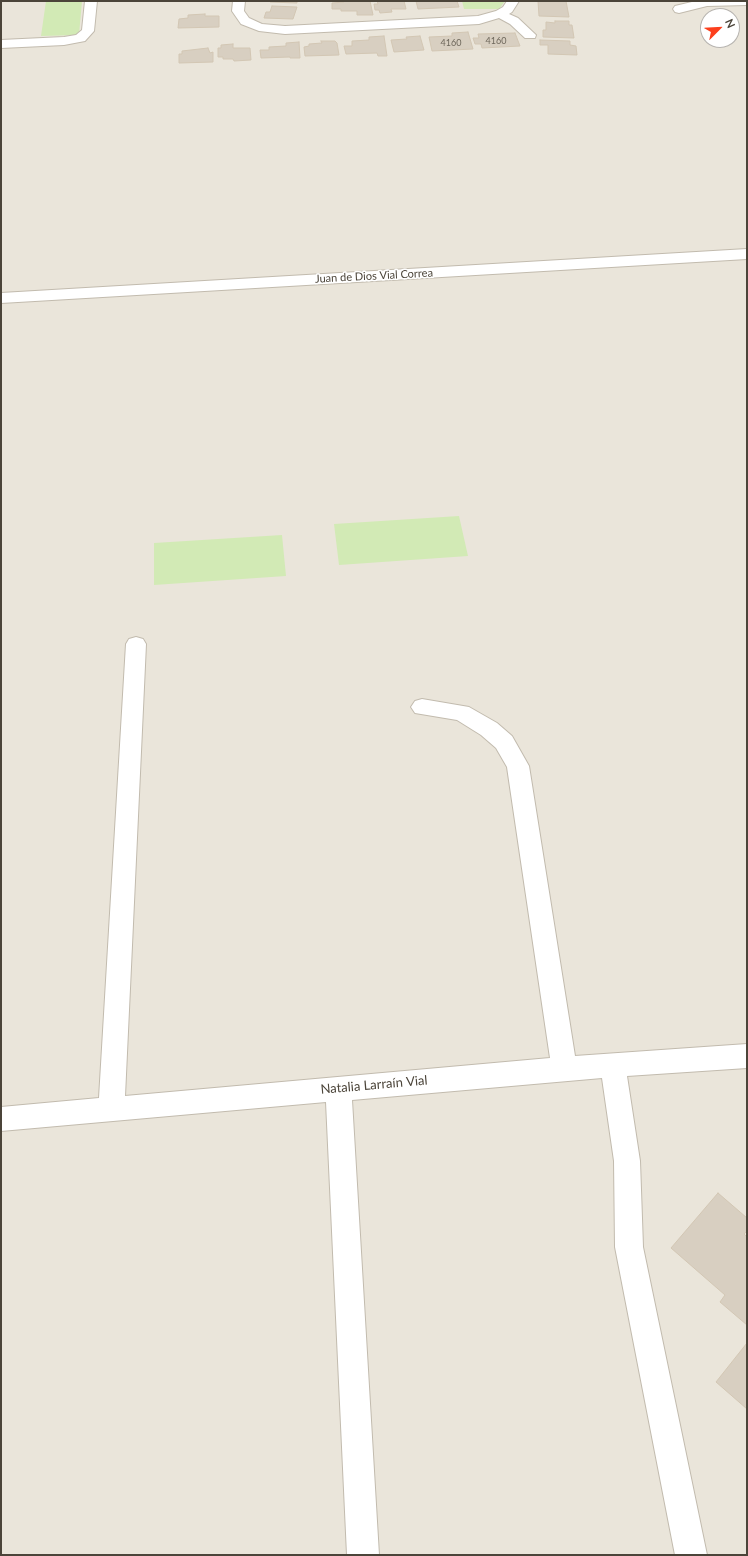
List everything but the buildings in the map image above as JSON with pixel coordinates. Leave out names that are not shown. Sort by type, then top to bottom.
[{"type":"street","points":[[1,44],[64,41],[83,44],[88,31],[91,1]]},
{"type":"street","points":[[238,1],[238,11],[245,21],[259,27],[281,30],[475,20],[500,14],[508,9],[513,1]]},
{"type":"street","points":[[679,9],[706,2],[739,1]]},
{"type":"street","points":[[500,14],[514,21],[530,35]]},
{"type":"street","name":"Juan de Dios Vial Correa","points":[[1,298],[747,254]]},
{"type":"street","points":[[111,1109],[136,644]]},
{"type":"street","points":[[422,708],[462,713],[489,729],[504,742],[518,766],[564,1069]]},
{"type":"street","name":"Natalia Larraín Vial","points":[[1,1119],[338,1088],[564,1069],[747,1056]]},
{"type":"street","points":[[613,1066],[627,1161],[629,1247],[691,1555]]},
{"type":"street","points":[[338,1088],[363,1555]]},
{"type":"shaded area","points":[[1,1],[747,1],[747,1555],[1,1555]]},
{"type":"green space","points":[[46,1],[82,1],[79,35],[41,36]]},
{"type":"green space","points":[[462,1],[505,1],[499,9],[464,9]]},
{"type":"green space","points":[[459,516],[468,556],[339,565],[334,524]]},
{"type":"green space","points":[[282,535],[286,576],[154,585],[154,543]]}]
